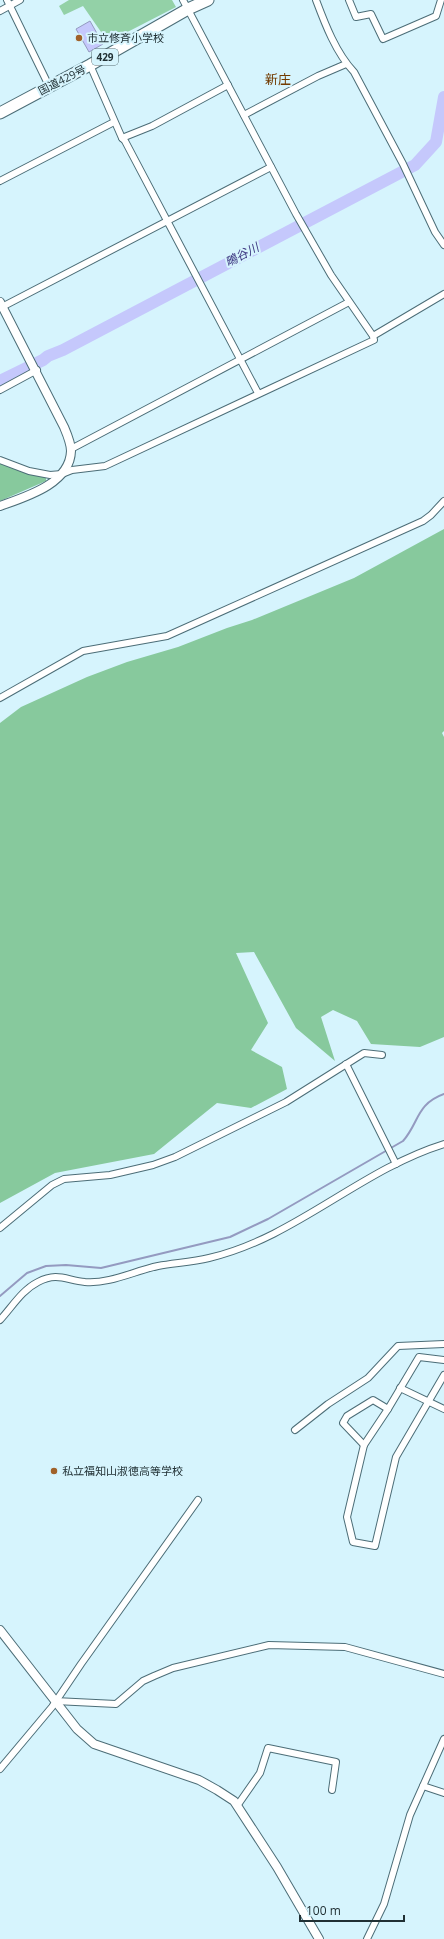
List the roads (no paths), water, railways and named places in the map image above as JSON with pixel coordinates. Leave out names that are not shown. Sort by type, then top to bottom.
[{"type":"highway","name":"国道429号","points":[[0,113],[90,65],[186,4],[208,0]]},
{"type":"street","points":[[6,0],[49,86]]},
{"type":"street","points":[[0,11],[20,0]]},
{"type":"street","points":[[316,0],[331,36],[346,64],[354,72],[403,164],[435,232],[444,245]]},
{"type":"street","points":[[349,0],[356,17],[371,14],[384,39],[436,16],[441,0]]},
{"type":"street","points":[[0,506],[36,493],[62,474],[72,470],[105,466],[258,393],[374,340],[373,336],[331,274],[271,167],[186,4]]},
{"type":"street","points":[[244,115],[318,76],[346,64]]},
{"type":"street","points":[[90,65],[122,138],[258,393]]},
{"type":"street","points":[[122,138],[152,126],[228,85]]},
{"type":"street","points":[[0,181],[114,122]]},
{"type":"street","points":[[62,474],[67,465],[71,449],[64,427],[37,370],[1,306],[271,167]]},
{"type":"street","points":[[373,336],[444,294]]},
{"type":"street","points":[[71,449],[349,302]]},
{"type":"street","points":[[0,390],[37,370]]},
{"type":"street","points":[[0,460],[29,471],[50,475],[62,474]]},
{"type":"street","points":[[0,698],[83,651],[167,636],[423,521],[444,501]]},
{"type":"street","points":[[0,1228],[52,1185],[64,1179],[110,1175],[146,1167],[175,1157],[286,1102],[364,1053],[382,1055]]},
{"type":"street","points":[[346,1064],[396,1164]]},
{"type":"street","points":[[0,1320],[28,1288],[54,1276],[86,1282],[115,1278],[157,1267],[209,1258],[240,1249],[266,1239],[358,1184],[421,1151],[444,1144]]},
{"type":"street","points":[[295,1430],[328,1404],[368,1378],[398,1346],[444,1344]]},
{"type":"street","points":[[444,1360],[419,1356],[388,1409],[364,1445],[347,1517],[353,1542],[375,1546],[396,1457],[444,1375]]},
{"type":"street","points":[[400,1388],[444,1409]]},
{"type":"street","points":[[364,1445],[343,1423],[347,1416],[373,1400],[388,1409]]},
{"type":"street","points":[[0,1769],[52,1707],[198,1500]]},
{"type":"street","points":[[0,1630],[77,1730],[94,1744],[199,1780],[234,1801],[277,1867],[319,1939]]},
{"type":"street","points":[[56,1701],[116,1704],[143,1681],[173,1668],[269,1645],[345,1648],[444,1674]]},
{"type":"street","points":[[367,1939],[384,1904],[410,1815],[444,1738]]},
{"type":"street","points":[[237,1806],[260,1773],[268,1748],[336,1762],[332,1790]]},
{"type":"street","points":[[423,1786],[444,1793]]},
{"type":"water","points":[[90,21],[103,44],[89,52],[76,29]]},
{"type":"waterway","name":"鴫谷川","points":[[0,381],[43,360],[48,356],[63,350],[415,165],[436,142],[444,97]]},
{"type":"waterway","points":[[0,1296],[27,1273],[46,1266],[66,1265],[101,1268],[230,1237],[268,1219],[403,1141],[419,1114],[428,1103],[444,1094]]},
{"type":"place","name":"市立修斉小学校","points":[[79,38]]},
{"type":"place","name":"私立福知山淑徳高等学校","points":[[54,1471]]},
{"type":"district","name":"新庄","points":[[278,79]]}]
